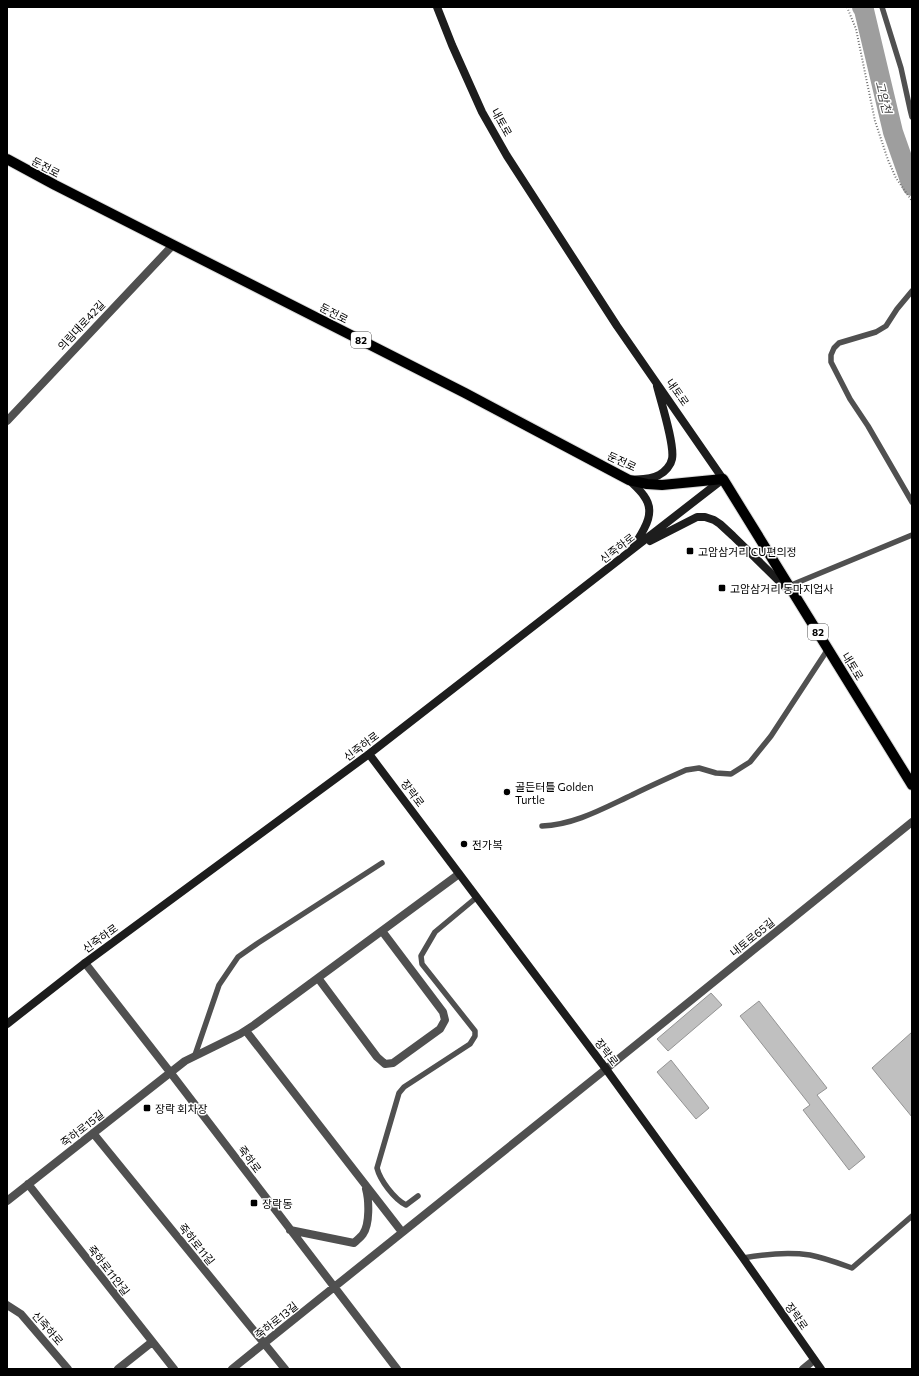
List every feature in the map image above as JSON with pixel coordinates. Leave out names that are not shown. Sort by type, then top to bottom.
[{"type":"main road","name":"둔전로","points":[[7,159],[55,185],[465,393],[629,480],[647,484],[662,485],[724,479]]},
{"type":"main road","name":"내토로","points":[[724,479],[912,785]]},
{"type":"street","name":"내토로","points":[[437,7],[482,112],[507,156],[617,326],[724,479]]},
{"type":"street","name":"의림대로42길","points":[[7,421],[173,245]]},
{"type":"street","points":[[629,480],[658,476],[664,472],[672,459],[673,447],[656,382]]},
{"type":"street","name":"신죽하로","points":[[7,1024],[85,963],[369,754],[724,479]]},
{"type":"street","points":[[629,480],[644,496],[650,508],[646,526],[631,551]]},
{"type":"street","points":[[631,551],[690,520],[697,517],[704,517],[714,520],[733,536],[797,599]]},
{"type":"street","name":"장락로","points":[[369,754],[606,1069],[743,1258],[821,1369]]},
{"type":"street","name":"내토로65길","points":[[402,1232],[912,822]]},
{"type":"street","name":"죽하로15길","points":[[7,1201],[185,1061],[246,1031],[459,874]]},
{"type":"street","points":[[318,978],[377,1057],[385,1064],[393,1063],[440,1029],[445,1020],[443,1012],[382,931]]},
{"type":"street","name":"죽하로","points":[[85,963],[397,1369]]},
{"type":"street","points":[[246,1031],[402,1232]]},
{"type":"street","name":"죽하로11길","points":[[93,1133],[284,1369]]},
{"type":"street","name":"죽하로11안길","points":[[28,1184],[174,1369]]},
{"type":"street","points":[[290,1230],[354,1243],[364,1233],[368,1213],[369,1200],[365,1185]]},
{"type":"street","name":"죽하로13길","points":[[232,1369],[402,1232]]},
{"type":"street","name":"신죽하로","points":[[7,1305],[21,1314],[68,1369]]},
{"type":"street","points":[[118,1369],[152,1342]]},
{"type":"street","points":[[803,1369],[814,1360]]},
{"type":"lane","points":[[882,7],[901,68],[912,117]]},
{"type":"lane","points":[[912,291],[897,309],[886,326],[876,332],[839,343],[834,348],[831,355],[831,362],[850,399],[868,426],[912,502]]},
{"type":"lane","points":[[789,586],[912,535]]},
{"type":"lane","points":[[542,826],[567,822],[603,809],[686,770],[699,768],[716,773],[731,774],[741,768],[750,762],[771,736],[828,649]]},
{"type":"lane","points":[[195,1055],[219,985],[238,957],[382,863]]},
{"type":"lane","points":[[418,1196],[406,1205],[400,1202],[381,1179],[377,1168],[399,1093],[404,1088],[470,1044],[475,1036],[475,1031],[422,964],[421,956],[435,932],[477,897]]},
{"type":"lane","points":[[743,1258],[763,1254],[810,1255],[852,1268],[912,1216]]},
{"type":"path","points":[[847,7],[856,29],[875,121],[888,160],[896,178],[912,200]]},
{"type":"building","points":[[711,993],[722,1005],[668,1051],[657,1039]]},
{"type":"building","points":[[759,1001],[827,1088],[817,1095],[865,1157],[849,1170],[803,1110],[810,1105],[740,1016]]},
{"type":"building","points":[[912,1032],[912,1117],[872,1068]]},
{"type":"building","points":[[671,1060],[709,1108],[696,1119],[657,1072]]},
{"type":"waterway","name":"고암천","points":[[862,7],[864,10],[893,132],[912,186]]},
{"type":"place","name":"고암삼거리 CU편의정","points":[[690,551]]},
{"type":"place","name":"고암삼거리 동마지업사","points":[[722,588]]},
{"type":"place","name":"골든터틀 Golden Turtle","points":[[507,792]]},
{"type":"place","name":"전가복","points":[[464,844]]},
{"type":"place","name":"장락 회차장","points":[[147,1108]]},
{"type":"place","name":"장락동","points":[[254,1203]]}]
